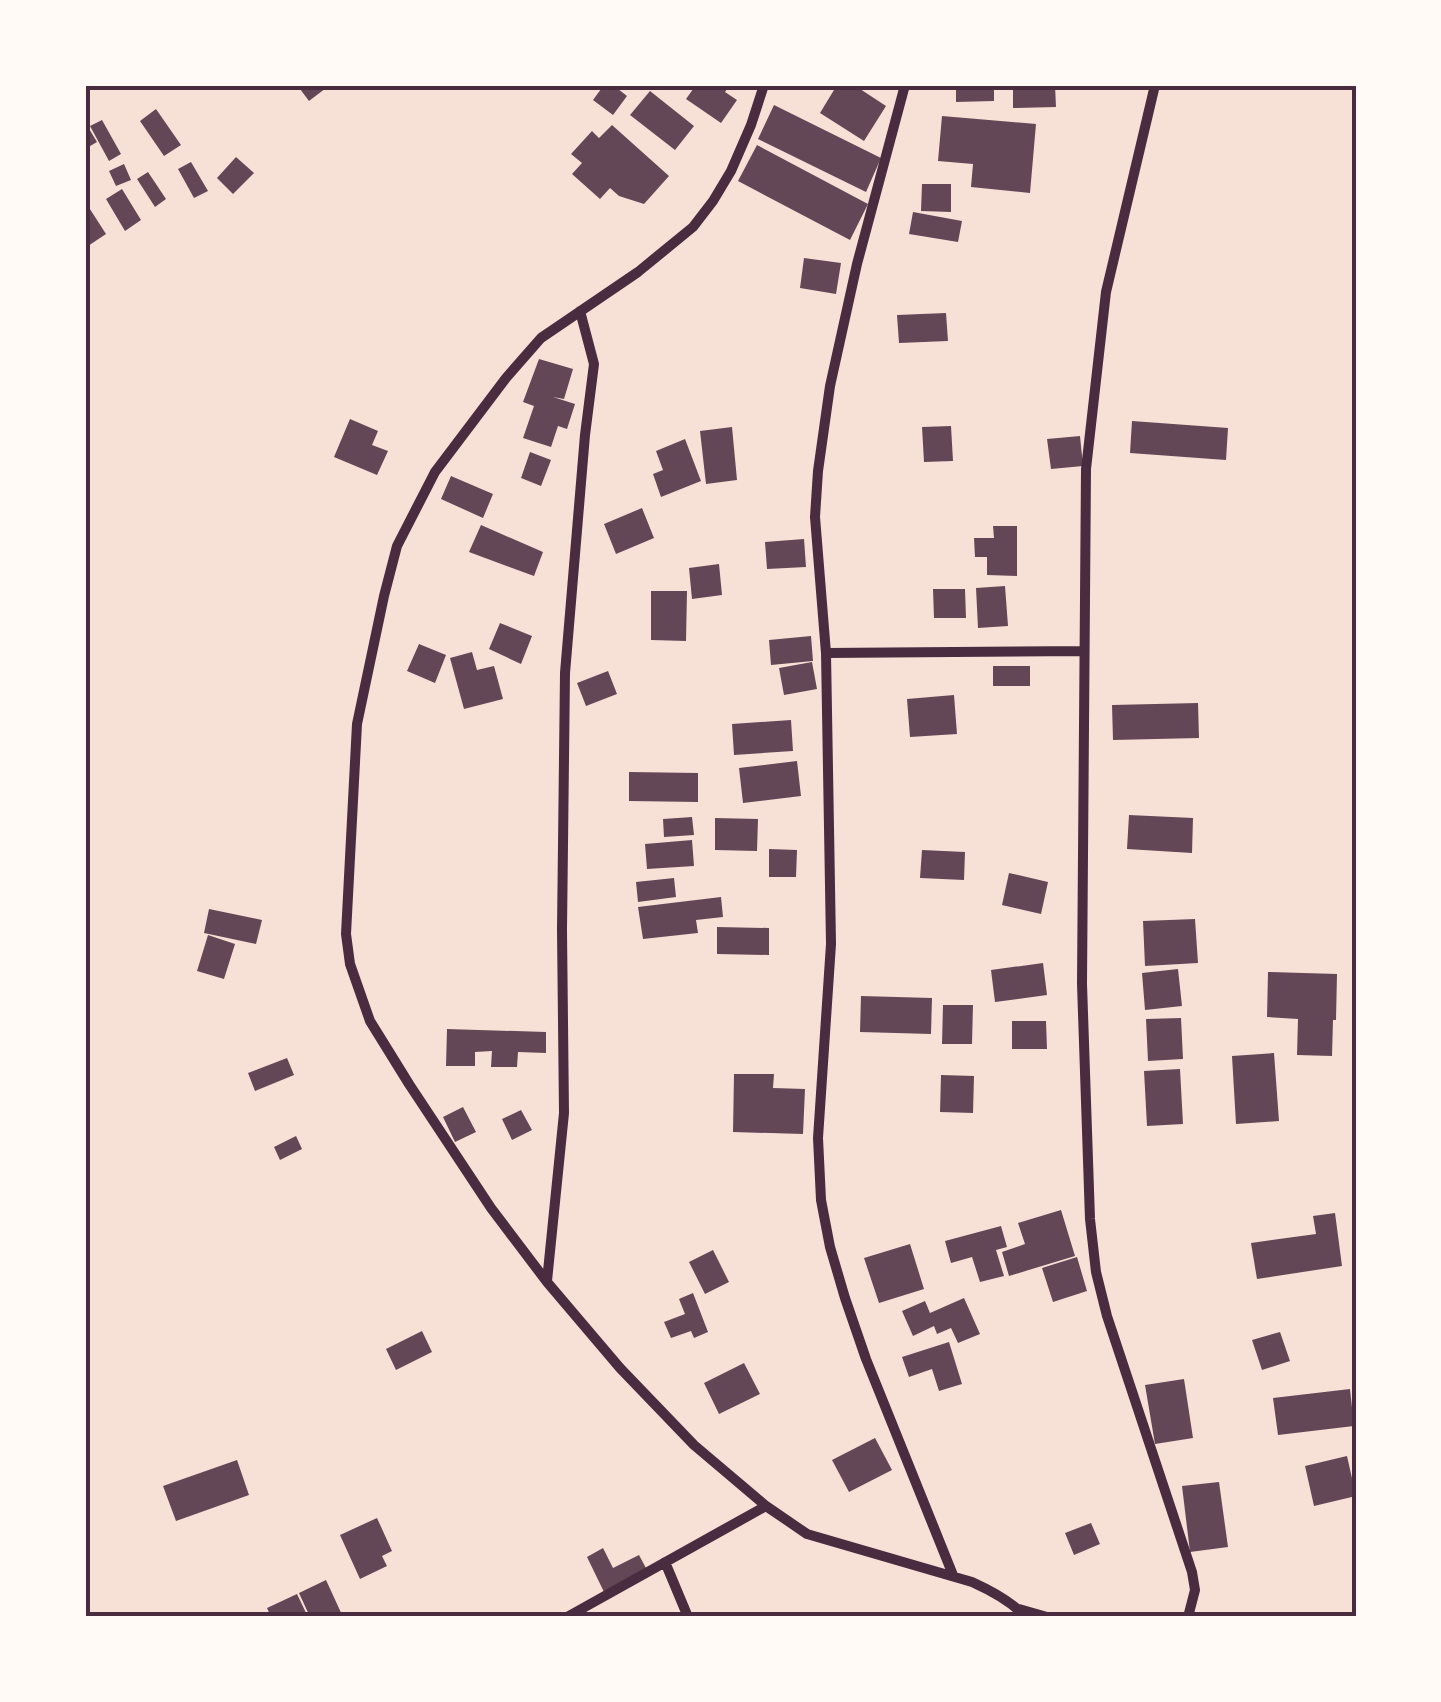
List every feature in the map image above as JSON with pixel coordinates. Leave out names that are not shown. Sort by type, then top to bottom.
[{"type":"street","points":[[764,85],[731,172],[714,201],[693,227],[638,272],[542,338],[506,378],[435,472],[397,546],[358,724],[346,934],[350,964],[370,1021],[469,1176],[547,1282],[620,1368],[694,1445],[766,1506],[807,1534],[953,1575],[993,1592],[1022,1613],[1047,1617]]},
{"type":"street","points":[[905,85],[857,264],[822,427],[815,517],[826,653],[831,944],[818,1138],[821,1200],[830,1248],[861,1344],[953,1575]]},
{"type":"street","points":[[1155,85],[1106,292],[1086,469],[1082,984],[1092,1249],[1104,1305],[1192,1572],[1195,1590],[1188,1617]]},
{"type":"street","points":[[547,1282],[564,1112],[565,674],[594,364],[580,310]]},
{"type":"street","points":[[826,653],[1083,652]]},
{"type":"street","points":[[567,1617],[766,1506]]},
{"type":"street","points":[[665,1562],[688,1617]]},
{"type":"building","points":[[297,85],[330,85],[309,101]]},
{"type":"building","points":[[604,85],[613,85],[627,96],[613,115],[593,100]]},
{"type":"building","points":[[696,85],[730,85],[725,92],[737,100],[721,123],[686,99]]},
{"type":"building","points":[[837,85],[854,85],[886,106],[864,141],[820,113]]},
{"type":"building","points":[[956,85],[994,85],[994,101],[956,102]]},
{"type":"building","points":[[1055,85],[1056,107],[1013,108],[1013,89]]},
{"type":"building","points":[[650,91],[694,126],[675,150],[630,115]]},
{"type":"building","points":[[774,105],[881,158],[866,192],[758,139]]},
{"type":"building","points":[[156,109],[181,145],[164,156],[140,121]]},
{"type":"building","points":[[942,116],[1036,124],[1030,193],[971,187],[973,164],[938,161]]},
{"type":"building","points":[[102,120],[121,154],[109,161],[90,126]]},
{"type":"building","points":[[85,122],[97,142],[85,149]]},
{"type":"building","points":[[612,125],[669,176],[644,204],[619,196],[610,188],[600,199],[572,174],[582,163],[571,154],[592,131],[599,138]]},
{"type":"building","points":[[757,145],[868,204],[850,240],[738,181]]},
{"type":"building","points":[[236,157],[254,173],[233,194],[217,178]]},
{"type":"building","points":[[191,162],[208,191],[194,198],[178,169]]},
{"type":"building","points":[[124,164],[131,180],[116,186],[109,171]]},
{"type":"building","points":[[148,172],[166,199],[155,207],[137,179]]},
{"type":"building","points":[[922,184],[951,184],[951,212],[921,211]]},
{"type":"building","points":[[122,189],[141,220],[125,231],[106,199]]},
{"type":"building","points":[[88,206],[106,234],[85,248],[85,208]]},
{"type":"building","points":[[913,212],[962,221],[958,242],[909,234]]},
{"type":"building","points":[[804,258],[841,263],[836,294],[800,288]]},
{"type":"building","points":[[946,313],[948,341],[899,343],[897,315]]},
{"type":"building","points":[[539,359],[573,369],[564,399],[553,397],[575,404],[567,429],[558,426],[551,447],[523,438],[534,406],[523,402]]},
{"type":"building","points":[[350,419],[378,431],[372,445],[388,451],[377,475],[334,457]]},
{"type":"building","points":[[1132,421],[1228,428],[1226,460],[1130,453]]},
{"type":"building","points":[[951,426],[953,461],[924,462],[922,427]]},
{"type":"building","points":[[732,427],[737,480],[706,484],[700,431]]},
{"type":"building","points":[[1080,436],[1083,466],[1051,469],[1047,439]]},
{"type":"building","points":[[685,439],[701,481],[661,497],[653,474],[663,470],[656,451]]},
{"type":"building","points":[[530,452],[551,460],[541,486],[521,478]]},
{"type":"building","points":[[451,476],[493,494],[483,518],[441,499]]},
{"type":"building","points":[[642,508],[654,538],[616,554],[604,524]]},
{"type":"building","points":[[481,525],[543,552],[534,576],[469,552]]},
{"type":"building","points":[[993,526],[1017,526],[1017,576],[987,575],[987,557],[975,557],[974,538],[994,538]]},
{"type":"building","points":[[804,539],[806,567],[767,569],[765,542]]},
{"type":"building","points":[[719,564],[722,595],[692,599],[689,568]]},
{"type":"building","points":[[1005,586],[1008,626],[978,628],[976,588]]},
{"type":"building","points":[[933,589],[965,589],[966,618],[934,618]]},
{"type":"building","points":[[651,591],[687,591],[686,641],[651,640]]},
{"type":"building","points":[[500,623],[532,636],[521,664],[489,649]]},
{"type":"building","points":[[811,636],[813,661],[771,665],[769,640]]},
{"type":"building","points":[[419,644],[446,655],[435,683],[407,671]]},
{"type":"building","points":[[472,652],[477,670],[494,666],[503,699],[464,709],[450,658]]},
{"type":"building","points":[[812,662],[817,689],[784,695],[779,668]]},
{"type":"building","points":[[993,666],[1030,666],[1030,686],[993,686]]},
{"type":"building","points":[[608,671],[617,694],[586,706],[577,683]]},
{"type":"building","points":[[954,695],[957,734],[910,737],[907,699]]},
{"type":"building","points":[[1198,703],[1199,738],[1113,740],[1112,705]]},
{"type":"building","points":[[791,720],[793,751],[734,755],[732,724]]},
{"type":"building","points":[[797,761],[801,796],[743,803],[739,768]]},
{"type":"building","points":[[629,772],[698,773],[698,802],[629,801]]},
{"type":"building","points":[[1129,815],[1193,818],[1192,853],[1127,849]]},
{"type":"building","points":[[692,817],[694,835],[664,837],[663,819]]},
{"type":"building","points":[[715,818],[758,819],[757,851],[715,850]]},
{"type":"building","points":[[692,840],[694,866],[647,869],[645,844]]},
{"type":"building","points":[[769,849],[797,850],[796,877],[769,877]]},
{"type":"building","points":[[922,850],[965,852],[964,880],[920,878]]},
{"type":"building","points":[[1009,873],[1048,882],[1041,914],[1002,905]]},
{"type":"building","points":[[674,878],[676,897],[638,902],[636,882]]},
{"type":"building","points":[[721,897],[723,917],[696,920],[698,933],[643,939],[638,907]]},
{"type":"building","points":[[209,909],[262,920],[256,944],[204,933]]},
{"type":"building","points":[[1195,919],[1198,963],[1145,966],[1143,921]]},
{"type":"building","points":[[717,927],[769,928],[769,955],[717,954]]},
{"type":"building","points":[[208,935],[235,944],[224,979],[197,971]]},
{"type":"building","points":[[1043,963],[1047,995],[995,1002],[991,970]]},
{"type":"building","points":[[1178,969],[1182,1006],[1145,1010],[1142,973]]},
{"type":"building","points":[[1268,972],[1337,974],[1332,1056],[1297,1055],[1298,1019],[1267,1017]]},
{"type":"building","points":[[861,996],[932,998],[931,1034],[860,1032]]},
{"type":"building","points":[[943,1005],[973,1005],[972,1044],[942,1044]]},
{"type":"building","points":[[1181,1018],[1183,1059],[1148,1061],[1146,1019]]},
{"type":"building","points":[[1012,1021],[1046,1021],[1047,1049],[1012,1049]]},
{"type":"building","points":[[447,1029],[546,1032],[546,1053],[518,1052],[517,1067],[491,1067],[492,1051],[475,1052],[475,1066],[446,1066]]},
{"type":"building","points":[[1274,1053],[1279,1121],[1236,1124],[1232,1056]]},
{"type":"building","points":[[287,1058],[294,1075],[255,1091],[248,1073]]},
{"type":"building","points":[[1180,1069],[1183,1124],[1147,1126],[1144,1071]]},
{"type":"building","points":[[734,1074],[774,1074],[773,1088],[805,1089],[803,1134],[733,1132]]},
{"type":"building","points":[[941,1075],[974,1076],[973,1113],[940,1112]]},
{"type":"building","points":[[463,1107],[476,1132],[455,1142],[443,1117]]},
{"type":"building","points":[[521,1110],[532,1130],[512,1140],[502,1119]]},
{"type":"building","points":[[296,1136],[302,1149],[280,1160],[274,1147]]},
{"type":"building","points":[[1061,1210],[1075,1256],[1009,1276],[1002,1252],[1025,1244],[1018,1223]]},
{"type":"building","points":[[1335,1213],[1342,1266],[1257,1279],[1251,1243],[1316,1234],[1313,1216]]},
{"type":"building","points":[[1001,1226],[1007,1247],[996,1250],[1004,1276],[980,1282],[972,1257],[951,1263],[945,1241]]},
{"type":"building","points":[[910,1244],[924,1289],[879,1303],[864,1258]]},
{"type":"building","points":[[713,1250],[729,1282],[705,1294],[689,1262]]},
{"type":"building","points":[[1077,1257],[1087,1291],[1053,1302],[1042,1268]]},
{"type":"building","points":[[693,1293],[708,1332],[694,1338],[691,1331],[671,1338],[664,1322],[685,1314],[679,1299]]},
{"type":"building","points":[[964,1298],[980,1334],[958,1343],[951,1328],[937,1334],[934,1326],[913,1336],[902,1311],[925,1301],[930,1313]]},
{"type":"building","points":[[422,1331],[432,1352],[396,1370],[386,1349]]},
{"type":"building","points":[[1280,1332],[1290,1361],[1262,1370],[1252,1340]]},
{"type":"building","points":[[949,1342],[962,1384],[939,1391],[932,1369],[909,1377],[902,1357]]},
{"type":"building","points":[[744,1363],[760,1394],[719,1414],[704,1383]]},
{"type":"building","points":[[1184,1379],[1193,1438],[1155,1444],[1145,1385]]},
{"type":"building","points":[[1350,1389],[1354,1426],[1278,1435],[1273,1398]]},
{"type":"building","points":[[875,1438],[892,1470],[849,1492],[832,1460]]},
{"type":"building","points":[[1347,1456],[1356,1496],[1314,1506],[1305,1466]]},
{"type":"building","points":[[237,1460],[249,1495],[176,1521],[163,1486]]},
{"type":"building","points":[[1219,1482],[1228,1547],[1190,1552],[1182,1486]]},
{"type":"building","points":[[377,1518],[392,1551],[382,1556],[387,1566],[360,1579],[340,1535]]},
{"type":"building","points":[[1091,1523],[1100,1544],[1074,1555],[1065,1533]]},
{"type":"building","points":[[603,1548],[613,1568],[639,1555],[647,1570],[604,1592],[587,1557]]},
{"type":"building","points":[[326,1580],[343,1617],[310,1617],[299,1593]]},
{"type":"building","points":[[297,1594],[308,1617],[271,1617],[267,1608]]}]
